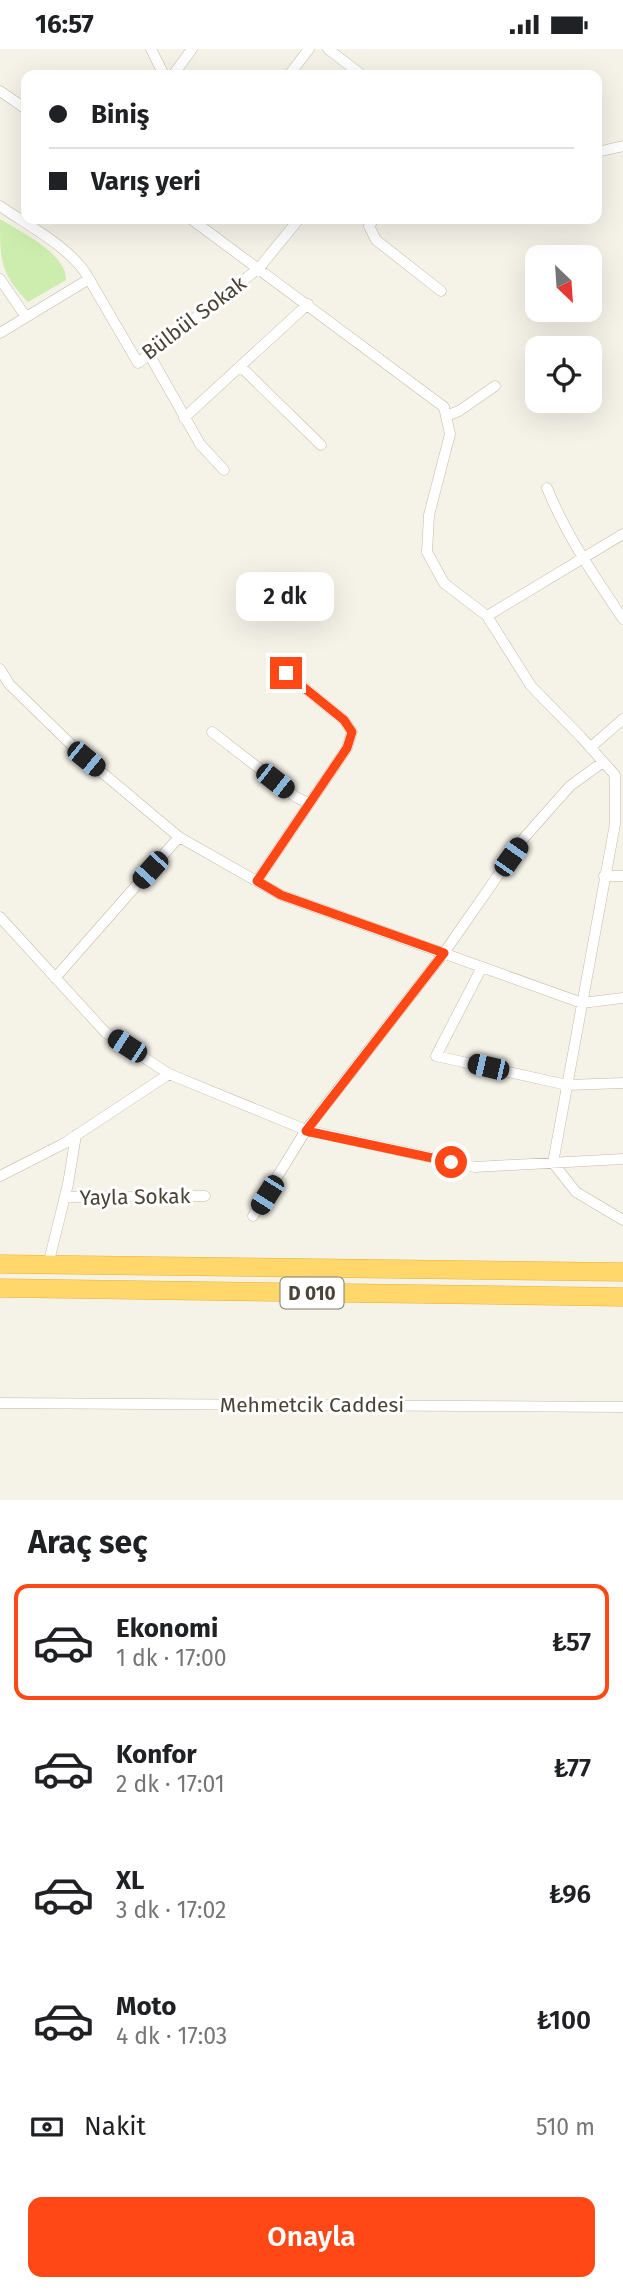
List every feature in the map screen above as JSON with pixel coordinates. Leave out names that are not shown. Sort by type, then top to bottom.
[{"type":"highway","name":"D 010","points":[[0,1264],[623,1272]]},
{"type":"highway","name":"D 010","points":[[0,1288],[623,1297]]},
{"type":"street","points":[[151,49],[162,70]]},
{"type":"street","points":[[177,70],[192,49]]},
{"type":"street","points":[[293,70],[309,49]]},
{"type":"street","points":[[328,49],[355,70]]},
{"type":"street","points":[[0,91],[21,106]]},
{"type":"street","points":[[602,151],[623,146]]},
{"type":"street","points":[[0,206],[21,221]]},
{"type":"street","points":[[0,333],[89,279],[69,254],[26,224]]},
{"type":"street","points":[[198,224],[444,407],[450,434],[429,515],[427,552],[444,583],[488,617],[531,686],[615,775],[619,822],[604,876],[553,1163],[576,1192],[623,1220]]},
{"type":"street","name":"Bülbül Sokak","points":[[89,279],[138,363],[259,268],[295,224]]},
{"type":"street","points":[[370,224],[376,240],[442,291]]},
{"type":"street","points":[[0,279],[26,317]]},
{"type":"street","points":[[184,418],[308,304]]},
{"type":"street","points":[[149,354],[184,418],[201,444],[224,470]]},
{"type":"street","points":[[240,366],[321,445]]},
{"type":"street","points":[[446,416],[495,386]]},
{"type":"street","points":[[547,488],[555,510],[583,559],[623,619]]},
{"type":"street","points":[[488,617],[623,534]]},
{"type":"street","points":[[0,669],[9,684],[86,759],[179,837],[281,895],[582,1003],[623,998]]},
{"type":"street","points":[[257,881],[347,748],[352,732],[344,720],[286,673]]},
{"type":"street","points":[[590,747],[623,719]]},
{"type":"street","points":[[212,733],[296,797],[308,803]]},
{"type":"street","points":[[253,1216],[306,1131],[444,953],[524,838],[570,786],[603,762]]},
{"type":"street","points":[[55,978],[179,837]]},
{"type":"street","points":[[604,876],[623,876]]},
{"type":"street","points":[[0,918],[105,1032],[169,1074],[306,1131],[475,1167],[623,1159]]},
{"type":"street","points":[[482,967],[436,1056],[567,1085],[623,1083]]},
{"type":"street","points":[[0,1176],[76,1135],[169,1074]]},
{"type":"street","points":[[48,1265],[65,1198],[76,1135]]},
{"type":"street","name":"Yayla Sokak","points":[[65,1198],[205,1196]]},
{"type":"street","name":"Mehmetcik Caddesi","points":[[0,1403],[623,1407]]},
{"type":"green space","points":[[0,219],[51,253],[64,270],[66,280],[28,302],[7,274],[1,256]]},
{"type":"route","points":[[286,673],[344,720],[352,732],[347,748],[257,881],[281,895],[444,953],[306,1131],[451,1162]]}]
